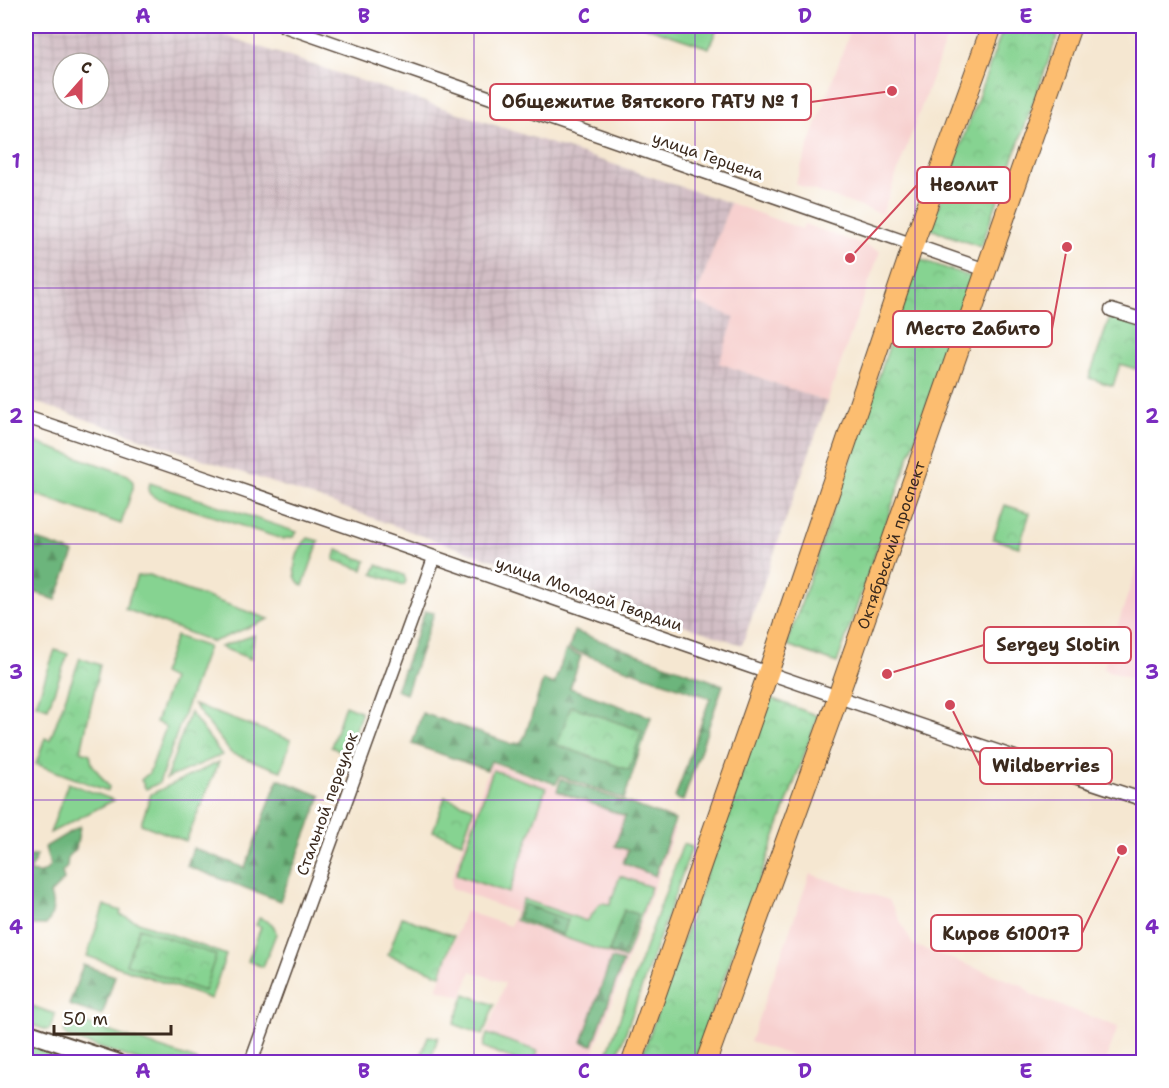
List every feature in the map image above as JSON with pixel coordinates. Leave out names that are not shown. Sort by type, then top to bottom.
[{"type":"main road","points":[[632,1062],[913,245],[992,26]]},
{"type":"main road","name":"Октябрьский проспект","points":[[706,1062],[837,698],[1071,26]]},
{"type":"street","name":"улица Герцена","points":[[284,26],[986,270]]},
{"type":"street","points":[[1111,310],[1143,320]]},
{"type":"street","name":"улица Молодой Гвардии","points":[[26,417],[308,512],[837,698],[1143,800]]},
{"type":"street","name":"Стальной переулок","points":[[251,1062],[434,558]]},
{"type":"street","points":[[26,1032],[116,1062]]},
{"type":"shaded area","points":[[26,26],[196,26],[730,203],[694,302],[735,317],[719,363],[827,402],[742,645],[26,399]]},
{"type":"shaded area","points":[[852,26],[951,26],[882,214],[795,184]]},
{"type":"shaded area","points":[[730,203],[802,229],[804,224],[880,251],[827,402],[719,363],[694,302]]},
{"type":"shaded area","points":[[1139,561],[1144,562],[1143,683],[1103,669]]},
{"type":"shaded area","points":[[491,763],[675,829],[590,1062],[507,1062],[504,1057],[481,1049],[505,983],[471,971],[462,997],[437,989],[465,911],[510,926],[515,912],[451,888],[452,877]]},
{"type":"shaded area","points":[[810,874],[889,900],[913,945],[1022,985],[1032,995],[1118,1027],[1105,1062],[844,1062],[836,1060],[811,1062],[750,1042]]},
{"type":"green space","points":[[643,26],[718,26],[709,48]]},
{"type":"green space","points":[[1004,26],[1061,26],[981,247],[930,229]]},
{"type":"green space","points":[[919,259],[972,277],[837,663],[787,645]]},
{"type":"green space","points":[[1111,314],[1143,325],[1143,347],[1136,369],[1120,364],[1113,386],[1089,378]]},
{"type":"green space","points":[[26,439],[128,475],[133,482],[133,488],[121,524],[26,491]]},
{"type":"green space","points":[[150,483],[297,532],[293,537],[282,539],[156,498],[148,490]]},
{"type":"green space","points":[[1005,505],[1030,513],[1019,547],[993,539]]},
{"type":"green space","points":[[26,536],[74,553],[56,600],[26,589]]},
{"type":"green space","points":[[308,538],[319,541],[303,586],[295,576],[295,562],[300,548]]},
{"type":"green space","points":[[337,550],[366,561],[363,570],[334,560]]},
{"type":"green space","points":[[377,565],[404,575],[406,581],[404,585],[373,574]]},
{"type":"green space","points":[[150,575],[269,619],[213,642],[125,609],[137,576]]},
{"type":"green space","points":[[425,611],[434,613],[406,694],[396,690]]},
{"type":"green space","points":[[574,631],[723,685],[683,801],[675,798],[710,698],[569,649]]},
{"type":"green space","points":[[254,635],[251,659],[220,647]]},
{"type":"green space","points":[[176,636],[208,647],[159,783],[146,789],[141,780],[149,773],[166,727],[156,722],[172,679],[162,674]]},
{"type":"green space","points":[[55,650],[68,654],[48,708],[36,704]]},
{"type":"green space","points":[[566,650],[581,656],[570,688],[651,717],[624,799],[560,776],[556,784],[491,761],[487,770],[412,744],[422,713],[512,744],[521,742],[543,680],[554,684]]},
{"type":"green space","points":[[80,658],[100,665],[81,751],[90,754],[92,764],[109,787],[108,791],[36,764],[45,738],[50,740]]},
{"type":"green space","points":[[768,697],[818,716],[694,1062],[640,1062]]},
{"type":"green space","points":[[194,705],[291,740],[281,771],[231,753]]},
{"type":"green space","points":[[345,705],[360,711],[361,714],[347,750],[342,751],[331,747]]},
{"type":"green space","points":[[571,706],[642,731],[629,770],[557,745]]},
{"type":"green space","points":[[190,712],[222,755],[166,779]]},
{"type":"green space","points":[[219,762],[186,841],[141,824],[151,794]]},
{"type":"green space","points":[[493,770],[546,788],[509,893],[456,875]]},
{"type":"green space","points":[[278,779],[321,796],[280,901],[187,866],[193,848],[245,868]]},
{"type":"green space","points":[[561,779],[675,820],[655,876],[623,863],[628,850],[615,846],[625,816],[557,791]]},
{"type":"green space","points":[[68,783],[114,800],[50,833]]},
{"type":"green space","points":[[445,797],[474,808],[462,842],[433,831]]},
{"type":"green space","points":[[80,826],[76,849],[68,856],[67,867],[62,872],[64,880],[50,894],[51,918],[46,925],[26,923],[26,860],[37,855],[30,872],[44,872],[50,865],[45,847]]},
{"type":"green space","points":[[683,844],[692,847],[615,1062],[604,1062]]},
{"type":"green space","points":[[620,876],[651,887],[625,959],[515,920],[523,899],[586,921],[601,903],[610,904]]},
{"type":"green space","points":[[524,904],[568,920],[563,935],[518,918]]},
{"type":"green space","points":[[104,905],[121,911],[120,915],[226,955],[211,999],[87,956]]},
{"type":"green space","points":[[624,910],[638,914],[623,956],[609,952]]},
{"type":"green space","points":[[402,917],[454,936],[441,975],[388,955]]},
{"type":"green space","points":[[259,918],[273,925],[276,934],[263,967],[248,961],[261,927],[256,925]]},
{"type":"green space","points":[[139,928],[216,955],[204,991],[126,964]]},
{"type":"green space","points":[[611,959],[623,962],[593,1045],[582,1042]]},
{"type":"green space","points":[[83,965],[115,976],[102,1016],[69,1005]]},
{"type":"green space","points":[[465,994],[494,1005],[483,1035],[454,1024]]},
{"type":"green space","points":[[26,1004],[55,1014],[50,1029],[26,1023]]},
{"type":"green space","points":[[69,1018],[198,1062],[143,1062],[67,1037],[64,1032]]},
{"type":"green space","points":[[487,1034],[538,1051],[534,1062],[518,1062],[483,1047]]},
{"type":"green space","points":[[428,1036],[438,1037],[430,1062],[419,1062]]},
{"type":"green space","points":[[26,1040],[58,1051],[54,1062],[26,1062]]},
{"type":"place","name":"Общежитие Вятского ГАТУ № 1","points":[[892,91]]},
{"type":"place","name":"Место Zабито","points":[[1067,247]]},
{"type":"place","name":"Неолит","points":[[850,258]]},
{"type":"place","name":"Sergey Slotin","points":[[887,674]]},
{"type":"place","name":"Wildberries","points":[[950,705]]},
{"type":"place","name":"Киров 610017","points":[[1122,850]]}]
